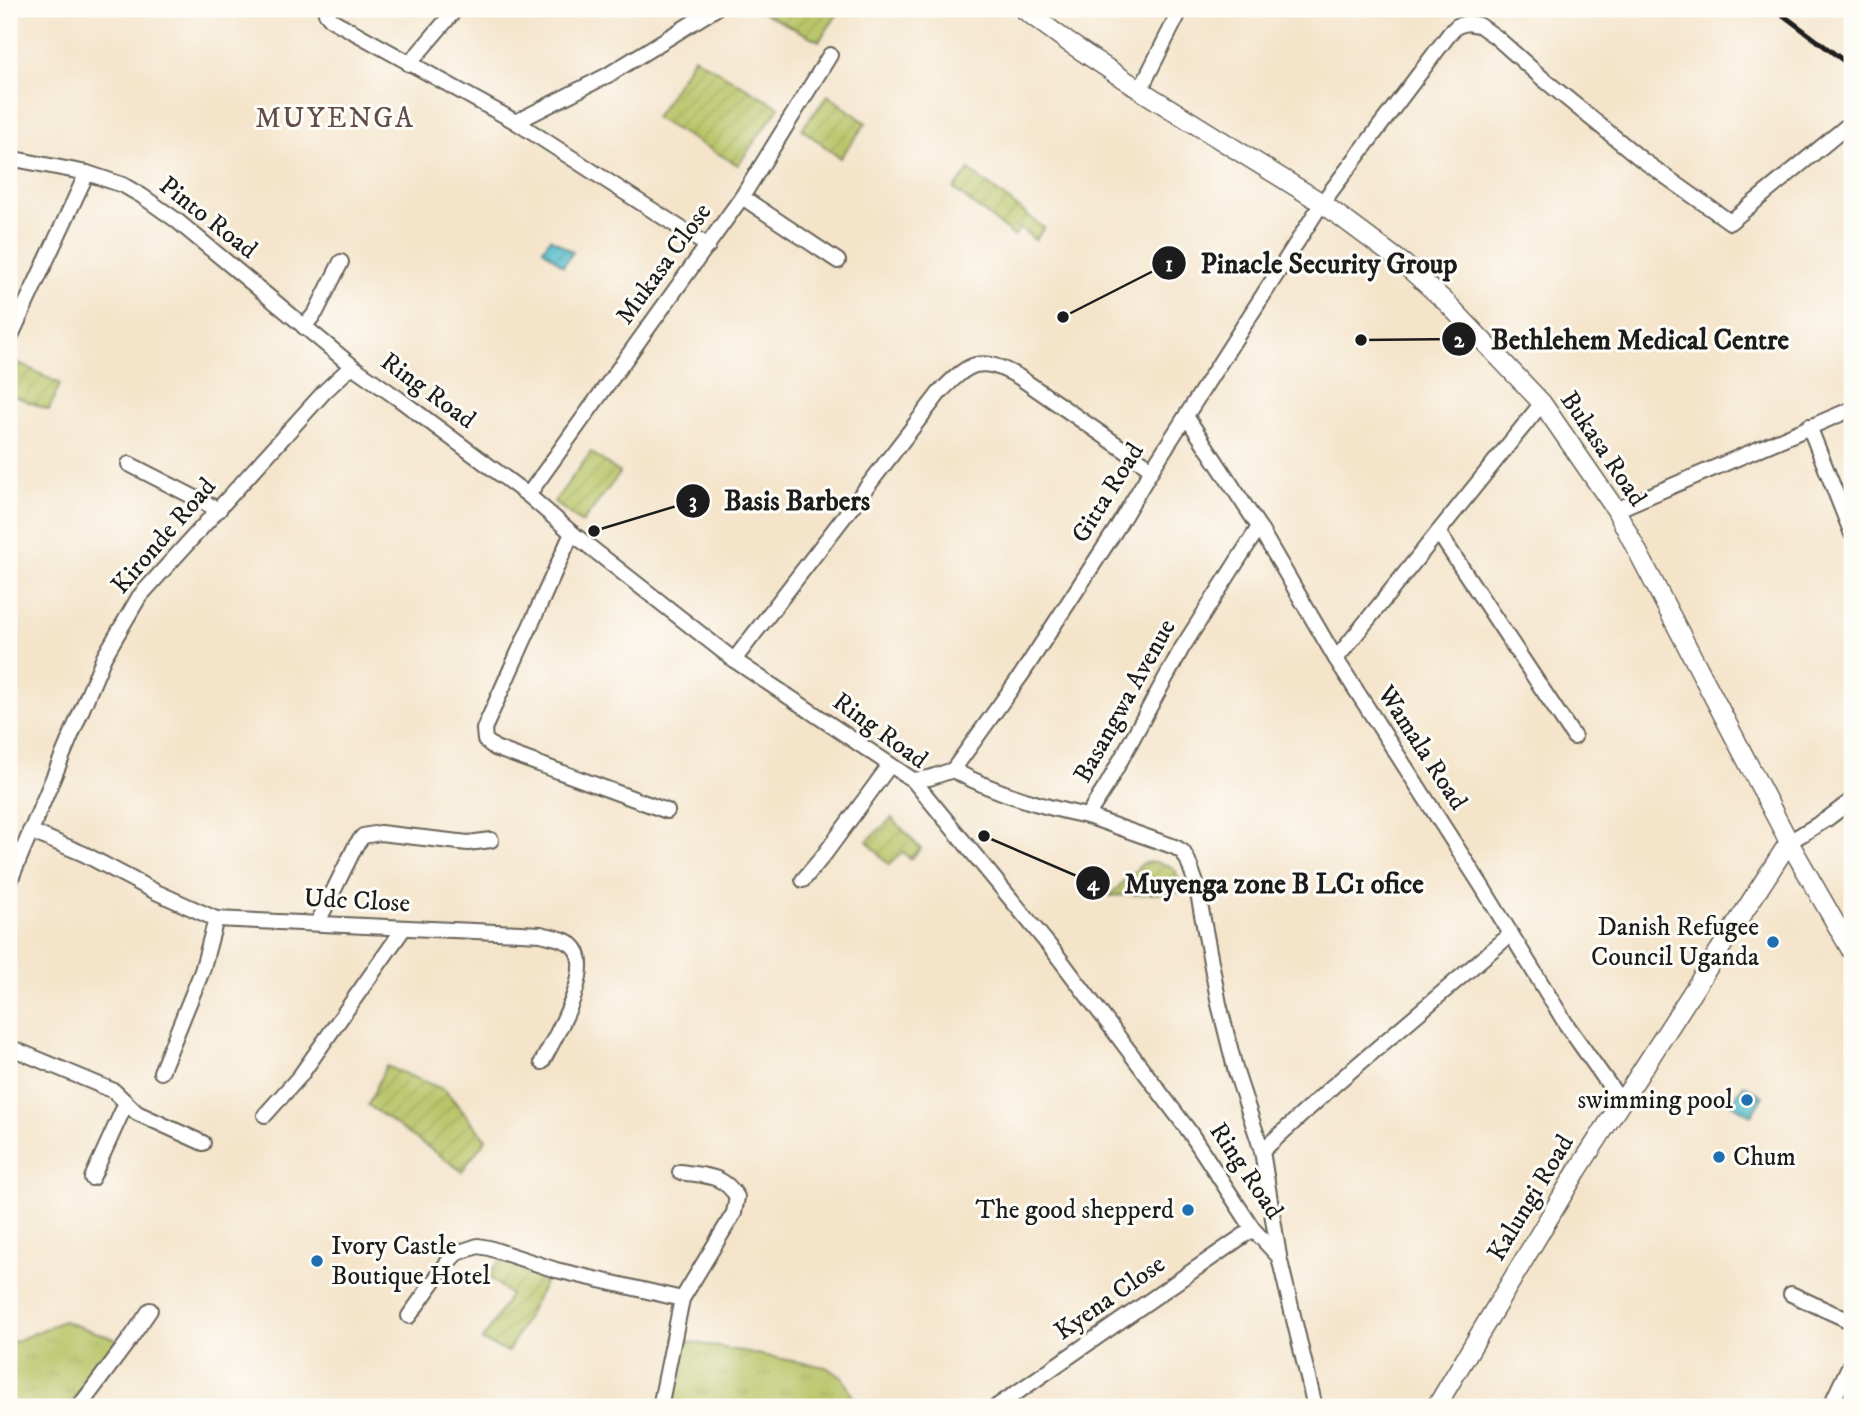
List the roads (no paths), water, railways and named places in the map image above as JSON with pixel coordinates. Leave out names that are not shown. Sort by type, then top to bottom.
[{"type":"street","points":[[325,9],[332,20],[516,122],[708,246]]},
{"type":"street","points":[[410,64],[456,9]]},
{"type":"street","points":[[516,122],[608,75],[715,9]]},
{"type":"street","name":"Bukasa Road","points":[[1023,9],[1140,90],[1322,203],[1404,264],[1439,296],[1542,403],[1615,510],[1789,842],[1852,952]]},
{"type":"street","points":[[1140,90],[1181,9]]},
{"type":"street","name":"Gitta Road","points":[[953,771],[1022,674],[1115,531],[1322,203],[1457,26],[1467,23],[1479,26],[1496,37],[1641,159],[1730,222],[1852,122]]},
{"type":"street","name":"Mukasa Close","points":[[528,495],[742,197],[830,55]]},
{"type":"street","name":"Pinto Road","points":[[11,162],[87,173],[142,196],[176,220],[352,366]]},
{"type":"street","points":[[9,340],[87,173]]},
{"type":"street","points":[[742,197],[838,261]]},
{"type":"street","points":[[304,327],[316,312],[341,262]]},
{"type":"street","points":[[734,660],[940,392],[974,364],[1002,368],[1019,377],[1152,469]]},
{"type":"street","name":"Ring Road","points":[[352,366],[528,495],[572,533],[734,660],[913,780],[1064,965],[1189,1131],[1253,1229],[1279,1257],[1315,1407]]},
{"type":"street","name":"Kironde Road","points":[[9,883],[104,657],[139,597],[325,391],[352,366]]},
{"type":"street","points":[[1336,659],[1542,403]]},
{"type":"street","points":[[1615,510],[1852,409]]},
{"type":"street","name":"Wamala Road","points":[[1186,416],[1259,527],[1336,659],[1566,1024],[1622,1103]]},
{"type":"street","points":[[1809,426],[1852,534]]},
{"type":"street","points":[[129,464],[219,510]]},
{"type":"street","name":"Basangwa Avenue","points":[[953,771],[982,785],[1055,809],[1087,816],[1107,785],[1182,648],[1259,527]]},
{"type":"street","points":[[1438,532],[1574,737]]},
{"type":"street","points":[[572,533],[484,729],[485,740],[495,748],[667,811]]},
{"type":"street","points":[[803,880],[890,765]]},
{"type":"street","points":[[913,780],[936,777],[953,771]]},
{"type":"street","points":[[1789,842],[1852,800]]},
{"type":"street","points":[[1087,816],[1175,847],[1183,852],[1188,861],[1196,883],[1219,1004],[1236,1072],[1262,1151],[1279,1257]]},
{"type":"street","name":"Udc Close","points":[[30,831],[85,854],[156,892],[216,919],[541,934],[561,939],[579,952],[579,976],[570,1005],[542,1062]]},
{"type":"street","points":[[318,922],[363,836],[380,833],[468,843],[491,841]]},
{"type":"street","name":"Kalungi Road","points":[[1436,1407],[1577,1171],[1789,842]]},
{"type":"street","points":[[161,1072],[202,971],[216,919]]},
{"type":"street","points":[[265,1115],[300,1076],[404,928]]},
{"type":"street","points":[[1262,1151],[1333,1086],[1511,934]]},
{"type":"street","points":[[9,1047],[114,1091],[137,1113],[203,1143]]},
{"type":"street","points":[[92,1178],[126,1103]]},
{"type":"street","points":[[660,1407],[682,1299],[734,1213],[737,1197],[723,1181],[680,1172]]},
{"type":"street","name":"Kyena Close","points":[[996,1407],[1253,1229]]},
{"type":"street","points":[[409,1316],[447,1263],[457,1253],[478,1246],[556,1270],[682,1299]]},
{"type":"street","points":[[1791,1294],[1852,1322]]},
{"type":"street","points":[[79,1407],[150,1310]]},
{"type":"street","points":[[1830,1407],[1852,1360]]},
{"type":"water","points":[[550,238],[573,252],[563,266],[543,249]]},
{"type":"water","name":"swimming pool","points":[[1744,1084],[1763,1096],[1751,1116],[1731,1103]]},
{"type":"railway","points":[[1775,9],[1852,67]]},
{"type":"place","name":"Pinacle Security Group","points":[[1063,317]]},
{"type":"place","name":"Bethlehem Medical Centre","points":[[1361,340]]},
{"type":"place","name":"Basis Barbers","points":[[594,531]]},
{"type":"place","name":"Muyenga zone B LC1 ofice","points":[[984,836]]},
{"type":"place","name":"Danish Refugee Council Uganda","points":[[1773,942]]},
{"type":"place","name":"swimming pool","points":[[1747,1100]]},
{"type":"place","name":"Chum","points":[[1719,1157]]},
{"type":"place","name":"The good shepperd","points":[[1188,1210]]},
{"type":"place","name":"Ivory Castle Boutique Hotel","points":[[317,1261]]},
{"type":"district","name":"MUYENGA","points":[[335,118]]}]
